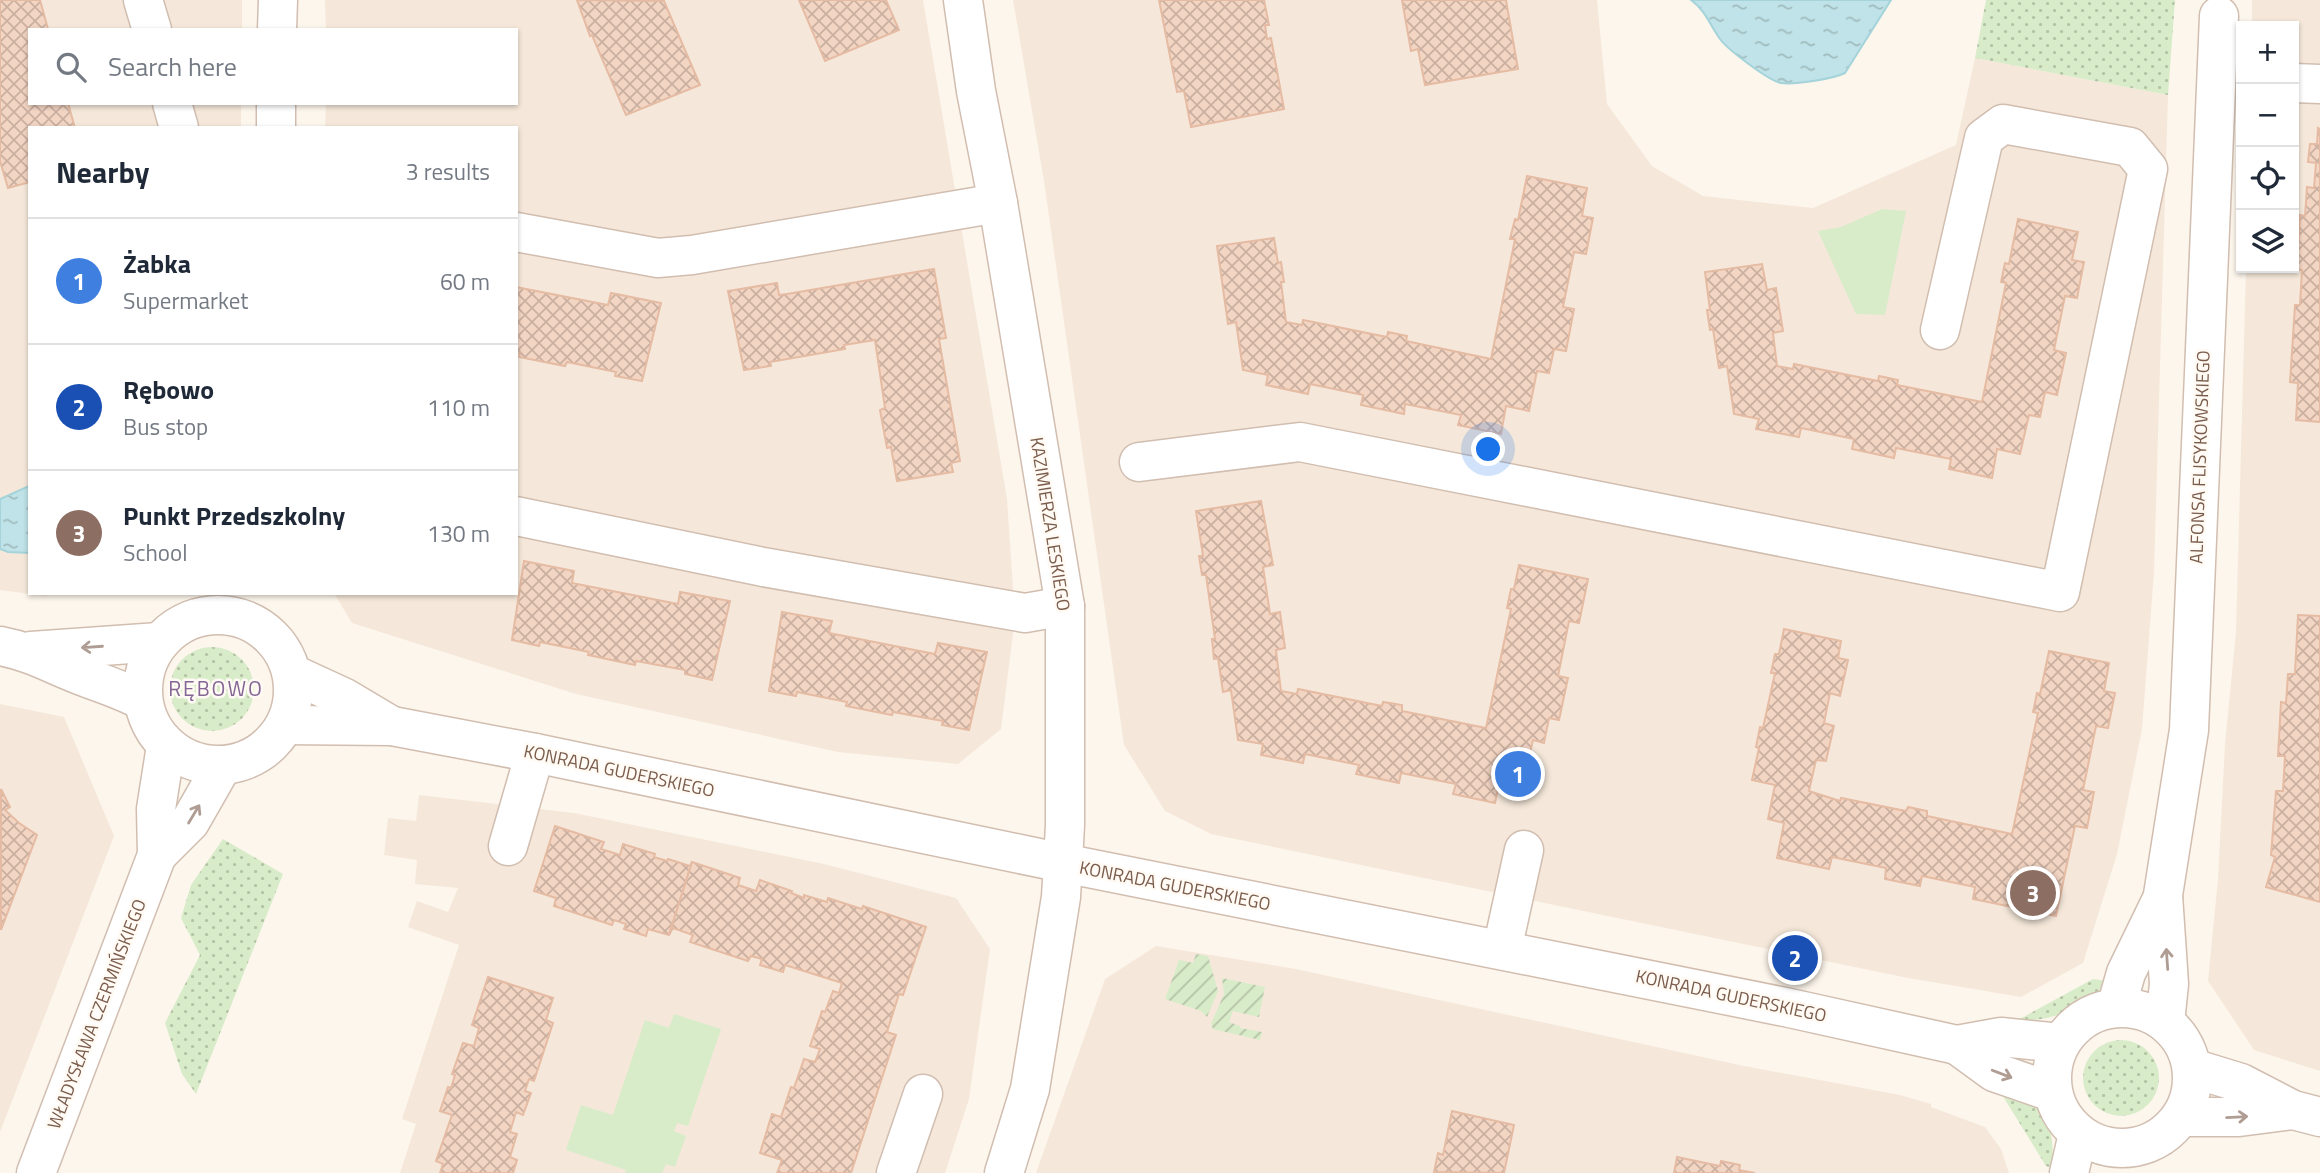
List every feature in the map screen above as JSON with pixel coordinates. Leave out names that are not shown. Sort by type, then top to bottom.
[{"type":"street","points":[[143,0],[151,28]]},
{"type":"street","points":[[277,28],[278,0]]},
{"type":"street","name":"KAZIMIERZA LESKIEGO","points":[[963,0],[976,91],[998,203],[1065,606],[1061,897],[1030,1089],[1004,1173]]},
{"type":"street","name":"ALFONSA FLISYKOWSKIEGO","points":[[2165,1022],[2169,984],[2163,895],[2189,730],[2229,79],[2219,16]]},
{"type":"street","points":[[2299,83],[2320,85]]},
{"type":"street","points":[[173,105],[178,126]]},
{"type":"street","points":[[276,105],[276,126]]},
{"type":"street","points":[[1139,462],[1300,442],[2060,592],[2148,169],[2130,147],[2003,124],[1984,138],[1940,330]]},
{"type":"street","points":[[518,232],[658,258],[692,255],[998,203]]},
{"type":"street","points":[[518,516],[775,569],[1025,612],[1065,606]]},
{"type":"street","points":[[202,605],[224,614],[248,607],[284,652],[293,674],[293,700],[285,725],[269,746],[247,760],[222,766],[192,762],[166,746],[150,725],[142,701],[144,670],[159,642],[202,605]]},
{"type":"street","points":[[13,648],[159,642]]},
{"type":"street","points":[[13,648],[124,690],[142,701]]},
{"type":"street","name":"KONRADA GUDERSKIEGO","points":[[293,674],[345,698],[392,726]]},
{"type":"street","name":"KONRADA GUDERSKIEGO","points":[[285,725],[392,726],[535,753],[1063,863],[1786,1007],[1957,1045],[2001,1037],[2061,1042]]},
{"type":"street","name":"WŁADYSŁAWA CZERMIŃSKIEGO","points":[[36,1173],[157,855],[156,809],[166,746]]},
{"type":"street","points":[[508,846],[535,753]]},
{"type":"street","name":"WŁADYSŁAWA CZERMIŃSKIEGO","points":[[157,855],[190,822],[222,766]]},
{"type":"street","points":[[1502,950],[1524,850]]},
{"type":"street","name":"ALFONSA FLISYKOWSKIEGO","points":[[2116,1008],[2126,973],[2163,895]]},
{"type":"street","points":[[2116,1008],[2138,1010],[2165,1022],[2178,1035],[2192,1068],[2188,1102],[2181,1117],[2169,1130],[2155,1141],[2138,1147],[2115,1161],[2066,1122],[2057,1108],[2052,1092],[2052,1066],[2061,1042],[2076,1025],[2095,1013],[2116,1008]]},
{"type":"street","name":"KONRADA GUDERSKIEGO","points":[[1957,1045],[1994,1072],[2052,1092]]},
{"type":"street","points":[[2192,1068],[2241,1083],[2306,1113]]},
{"type":"street","points":[[896,1173],[923,1094]]},
{"type":"street","points":[[2181,1117],[2306,1113]]},
{"type":"street","points":[[2069,1173],[2078,1134]]},
{"type":"shaded area","points":[[0,0],[242,0],[242,28],[28,28],[28,105],[241,105],[241,126],[28,126],[28,594],[0,590]]},
{"type":"shaded area","points":[[325,0],[923,0],[1007,499],[1015,618],[1001,729],[958,764],[838,752],[576,694],[352,623],[335,595],[518,595],[518,126],[325,126],[326,105],[518,105],[518,28],[326,28]]},
{"type":"shaded area","points":[[1013,0],[1597,0],[1607,104],[1652,166],[1703,196],[1813,208],[1956,145],[1975,58],[2168,95],[2154,572],[2142,729],[2117,854],[2083,963],[2021,997],[1908,978],[1211,834],[1165,811],[1124,745],[1044,181]]},
{"type":"shaded area","points":[[2252,0],[2320,0],[2320,1071],[2254,1050],[2208,981],[2236,632],[2246,273],[2299,273],[2299,21],[2252,21]]},
{"type":"shaded area","points":[[0,704],[64,717],[114,836],[0,1132]]},
{"type":"shaded area","points":[[419,795],[574,813],[824,864],[956,898],[990,949],[969,1099],[945,1173],[400,1173],[416,1124],[402,1119],[459,945],[408,927],[417,901],[448,912],[458,888],[415,884],[417,860],[384,855],[388,818],[416,821]]},
{"type":"shaded area","points":[[1156,946],[1296,969],[1744,1066],[1900,1095],[1931,1104],[1931,1107],[1985,1127],[2001,1149],[2009,1173],[1036,1173],[1105,979]]},
{"type":"green space","points":[[1986,0],[2175,0],[2168,95],[1975,58]]},
{"type":"green space","points":[[1882,209],[1906,211],[1885,315],[1856,314],[1818,231],[1841,227]]},
{"type":"green space","points":[[212,647],[228,650],[242,659],[251,673],[254,689],[251,705],[242,719],[228,728],[212,731],[196,728],[182,719],[173,705],[170,689],[173,673],[182,659],[196,650]]},
{"type":"green space","points":[[223,839],[283,874],[196,1094],[182,1074],[165,1023],[200,955],[181,918],[191,885]]},
{"type":"green space","points":[[1196,954],[1208,956],[1218,991],[1207,1017],[1201,1011],[1165,999],[1179,960],[1193,963]]},
{"type":"green space","points":[[1222,978],[1265,987],[1259,1017],[1233,1011],[1229,1022],[1240,1028],[1262,1032],[1260,1040],[1213,1029],[1211,1024],[1224,994]]},
{"type":"green space","points":[[2093,979],[2107,981],[2089,999],[2067,1012],[2042,1019],[2016,1021]]},
{"type":"green space","points":[[674,1014],[721,1029],[688,1126],[677,1123],[674,1131],[686,1136],[675,1167],[666,1164],[662,1173],[625,1173],[626,1170],[566,1150],[581,1105],[613,1115],[645,1020],[669,1028]]},
{"type":"green space","points":[[2121,1040],[2136,1043],[2148,1051],[2156,1063],[2159,1078],[2156,1093],[2148,1105],[2136,1113],[2121,1116],[2106,1113],[2094,1105],[2086,1093],[2083,1078],[2086,1063],[2094,1051],[2106,1043]]},
{"type":"green space","points":[[2001,1093],[2042,1109],[2052,1137],[2052,1168],[2046,1166]]},
{"type":"water","points":[[1691,0],[1891,0],[1845,73],[1804,82],[1781,83],[1767,77],[1731,50]]},
{"type":"water","points":[[28,486],[28,553],[0,549],[0,499]]},
{"type":"building","points":[[0,0],[40,0],[48,28],[28,28],[28,105],[69,105],[74,126],[28,126],[28,183],[8,188],[0,161]]},
{"type":"building","points":[[577,0],[664,1],[700,85],[626,115],[592,35],[590,36]]},
{"type":"building","points":[[799,0],[886,0],[899,30],[825,61]]},
{"type":"building","points":[[1159,0],[1264,0],[1269,25],[1265,25],[1267,39],[1271,38],[1284,109],[1191,127],[1184,91],[1177,92]]},
{"type":"building","points":[[1402,0],[1506,0],[1518,69],[1425,85],[1418,49],[1411,51]]},
{"type":"building","points":[[2318,128],[2320,422],[2296,420],[2298,383],[2290,382],[2295,305],[2300,305],[2300,215],[2305,216],[2307,187],[2314,188],[2316,163],[2308,162],[2310,144],[2317,144]]},
{"type":"building","points":[[1527,176],[1587,188],[1582,216],[1593,218],[1586,254],[1574,252],[1563,307],[1574,309],[1566,351],[1554,349],[1549,373],[1537,371],[1529,411],[1506,406],[1501,434],[1458,425],[1461,415],[1405,404],[1404,414],[1361,405],[1363,395],[1310,384],[1308,394],[1266,385],[1268,375],[1243,370],[1236,322],[1228,324],[1217,246],[1274,238],[1284,282],[1281,282],[1286,322],[1302,325],[1303,320],[1387,337],[1388,332],[1407,336],[1406,341],[1491,359],[1515,239],[1510,239],[1515,219],[1518,220]]},
{"type":"building","points":[[2018,219],[2078,232],[2072,260],[2084,262],[2077,298],[2065,296],[2054,350],[2066,353],[2057,395],[2045,392],[2040,417],[2029,415],[2020,454],[1997,449],[1992,478],[1949,469],[1951,459],[1896,448],[1894,458],[1852,449],[1854,439],[1801,428],[1799,437],[1756,429],[1759,419],[1734,414],[1727,366],[1719,368],[1713,329],[1710,330],[1705,272],[1762,264],[1767,290],[1776,288],[1783,331],[1773,333],[1777,366],[1793,369],[1794,364],[1878,381],[1879,376],[1898,380],[1897,385],[1982,402],[2006,283],[2001,282],[2005,263],[2009,264]]},
{"type":"building","points":[[934,269],[946,338],[939,339],[960,461],[951,463],[953,472],[897,481],[880,410],[885,408],[875,340],[844,345],[845,349],[770,362],[771,366],[744,370],[728,291],[777,283],[779,295]]},
{"type":"building","points":[[518,287],[608,305],[611,293],[661,303],[642,381],[615,376],[616,372],[567,362],[565,366],[519,357]]},
{"type":"building","points":[[1261,501],[1273,565],[1263,567],[1270,614],[1280,612],[1285,648],[1276,650],[1281,691],[1297,694],[1298,689],[1382,706],[1383,702],[1402,705],[1402,711],[1486,728],[1511,609],[1507,608],[1519,565],[1588,579],[1579,623],[1569,621],[1558,676],[1568,678],[1559,720],[1549,718],[1544,743],[1533,740],[1524,779],[1501,775],[1495,803],[1453,794],[1456,784],[1401,773],[1399,783],[1356,774],[1359,765],[1305,754],[1303,763],[1261,755],[1263,744],[1238,740],[1231,690],[1223,692],[1218,658],[1214,659],[1212,639],[1215,639],[1206,575],[1202,575],[1199,556],[1203,556],[1196,511]]},
{"type":"building","points":[[524,561],[574,571],[572,583],[678,604],[680,592],[730,601],[712,680],[685,674],[685,670],[636,661],[635,665],[540,642],[539,646],[512,640]]},
{"type":"building","points":[[782,612],[832,621],[829,633],[935,654],[938,643],[987,652],[969,730],[942,725],[943,721],[846,706],[847,702],[797,692],[796,696],[769,691]]},
{"type":"building","points":[[2298,615],[2320,616],[2320,902],[2266,887],[2275,857],[2271,855],[2276,791],[2283,791],[2285,756],[2278,756],[2281,702],[2286,703],[2288,674],[2295,674]]},
{"type":"building","points":[[1784,629],[1841,641],[1838,658],[1848,660],[1840,696],[1830,693],[1824,723],[1834,726],[1826,761],[1816,760],[1809,791],[1840,801],[1841,798],[1906,811],[1908,807],[1927,811],[1927,816],[2012,834],[2038,713],[2033,712],[2037,693],[2040,694],[2049,651],[2109,663],[2104,691],[2115,693],[2108,728],[2096,726],[2083,790],[2094,792],[2087,828],[2075,826],[2056,916],[1973,899],[1975,887],[1922,876],[1920,886],[1885,879],[1886,868],[1832,857],[1829,869],[1777,858],[1784,823],[1768,819],[1775,785],[1752,780],[1759,748],[1756,747],[1760,727],[1763,728],[1775,673],[1771,673],[1775,654],[1779,654]]},
{"type":"building","points":[[1,789],[10,807],[5,810],[37,835],[1,930]]},
{"type":"building","points":[[555,826],[604,842],[601,849],[620,855],[623,844],[655,854],[654,857],[667,861],[668,859],[690,866],[692,862],[669,935],[648,929],[646,936],[624,929],[626,924],[614,920],[612,925],[554,906],[556,898],[534,891]]},
{"type":"building","points":[[692,862],[740,878],[738,885],[756,891],[760,880],[804,898],[804,895],[827,902],[828,898],[862,909],[863,906],[926,927],[903,995],[899,994],[887,1032],[896,1035],[851,1173],[777,1173],[782,1160],[760,1153],[772,1114],[781,1117],[804,1059],[815,1062],[820,1049],[810,1046],[822,1011],[825,1012],[833,991],[839,993],[842,983],[785,965],[783,972],[760,965],[762,959],[751,956],[748,961],[690,942],[693,935],[673,928],[669,935]]},
{"type":"building","points":[[488,977],[553,998],[546,1020],[553,1023],[534,1081],[529,1079],[525,1091],[531,1093],[523,1115],[516,1112],[510,1132],[517,1134],[510,1157],[517,1160],[513,1173],[440,1173],[443,1164],[436,1161],[452,1115],[440,1111],[448,1087],[451,1088],[455,1075],[452,1074],[463,1043],[474,1046],[479,1028],[472,1025]]},
{"type":"building","points":[[1452,1111],[1514,1125],[1504,1173],[1434,1172],[1438,1153],[1443,1155]]},
{"type":"building","points":[[1677,1157],[1720,1166],[1721,1161],[1740,1165],[1739,1170],[1755,1173],[1674,1173]]},
{"type":"place","name":"Żabka","points":[[1518,774]]},
{"type":"place","name":"Punkt Przedszkolny","points":[[2033,893]]},
{"type":"place","name":"Rębowo","points":[[1795,958]]},
{"type":"district","name":"RĘBOWO","points":[[216,689]]}]
